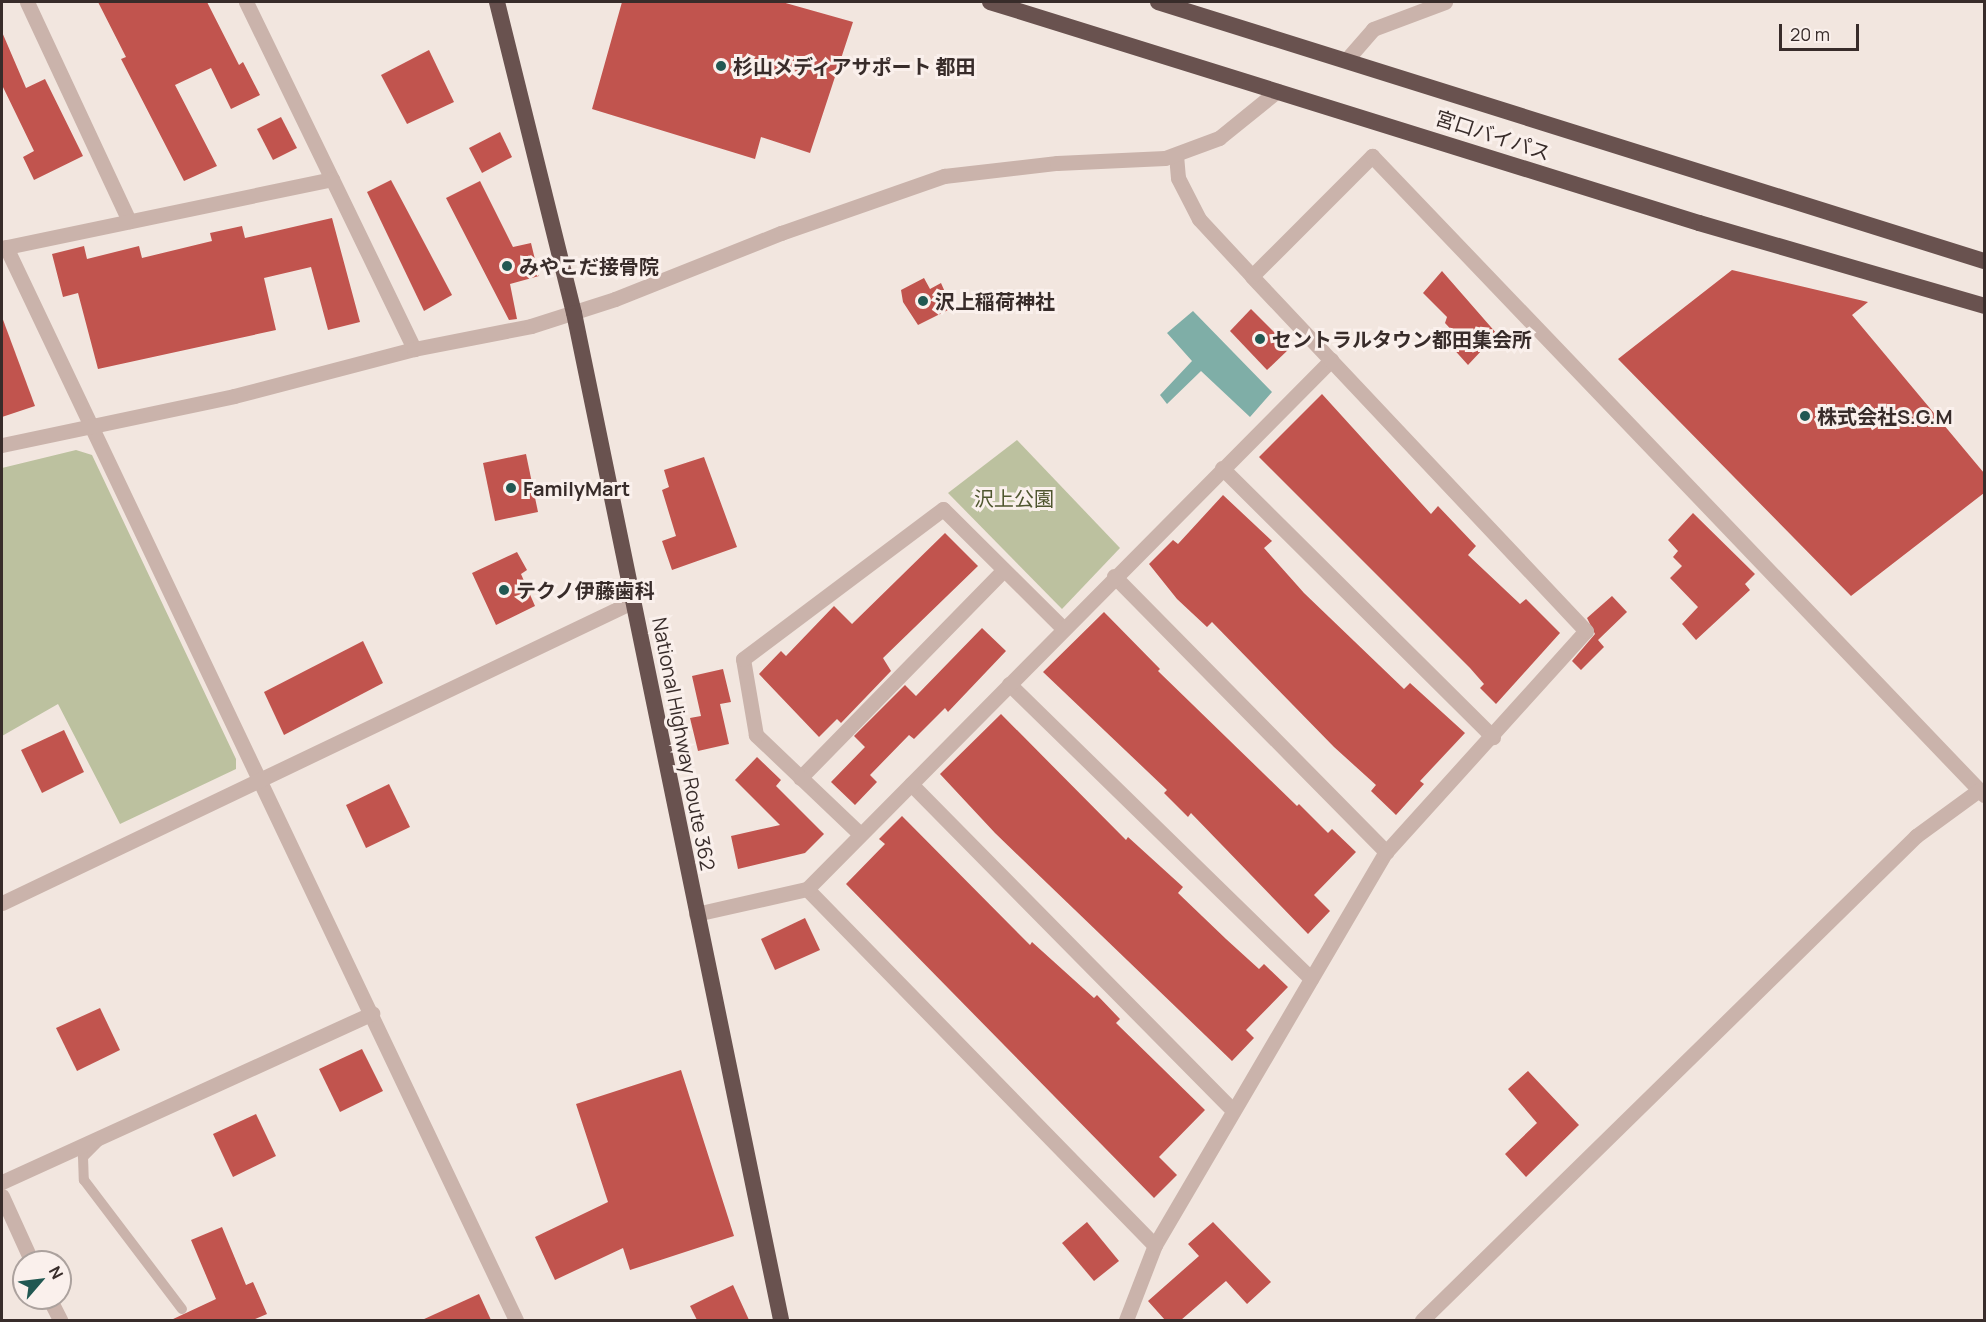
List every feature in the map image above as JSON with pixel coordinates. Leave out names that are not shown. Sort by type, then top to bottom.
[{"type":"highway","name":"National Highway Route 362","points":[[497,2],[574,313],[781,1320]]},
{"type":"highway","name":"宮口バイパス","points":[[990,2],[1699,223],[1984,306]]},
{"type":"highway","name":"宮口バイパス","points":[[1158,2],[1202,8],[1348,58],[1984,261]]},
{"type":"street","points":[[27,2],[129,220]]},
{"type":"street","points":[[246,2],[414,349]]},
{"type":"street","points":[[1348,58],[1373,29],[1445,2]]},
{"type":"street","points":[[2,445],[234,396],[414,349],[531,326],[574,313],[781,233],[944,176],[1176,155],[1219,138],[1278,91]]},
{"type":"street","points":[[1126,1320],[1155,1245],[1386,852],[1493,737],[1586,631],[1199,219],[1178,178],[1176,155]]},
{"type":"street","points":[[1252,276],[1372,156],[1982,792],[1916,836],[1422,1320]]},
{"type":"street","points":[[332,180],[4,247],[372,1013],[516,1320]]},
{"type":"street","points":[[696,914],[807,889],[1114,576],[1331,360]]},
{"type":"street","points":[[1222,468],[1493,737]]},
{"type":"street","points":[[860,834],[756,735],[743,659],[943,509],[1063,628]]},
{"type":"street","points":[[800,777],[1004,570]]},
{"type":"street","points":[[1114,576],[1386,852]]},
{"type":"street","points":[[2,903],[259,778],[634,601]]},
{"type":"street","points":[[1009,684],[1311,979]]},
{"type":"street","points":[[911,784],[1233,1110]]},
{"type":"street","points":[[807,889],[1155,1245]]},
{"type":"street","points":[[2,1182],[372,1013]]},
{"type":"street","points":[[2,1196],[27,1250]]},
{"type":"lane","points":[[105,1135],[83,1157],[84,1180],[182,1309]]},
{"type":"green space","name":"沢上公園","points":[[1017,440],[1120,548],[1062,609],[948,493]]},
{"type":"green space","points":[[76,450],[92,455],[236,759],[236,769],[120,824],[58,704],[2,736],[2,468]]},
{"type":"water","points":[[1193,311],[1272,392],[1250,417],[1201,371],[1167,404],[1160,395],[1192,361],[1167,333]]},
{"type":"building","points":[[98,2],[207,2],[239,65],[243,62],[260,95],[231,109],[211,68],[175,85],[217,166],[184,181],[121,59],[126,57]]},
{"type":"building","name":"杉山メディアサポート 都田","points":[[622,2],[782,2],[853,22],[810,153],[761,137],[755,159],[592,109]]},
{"type":"building","points":[[2,32],[26,88],[45,79],[83,156],[34,180],[23,157],[34,151],[2,85]]},
{"type":"building","points":[[429,50],[454,102],[407,124],[381,75]]},
{"type":"building","points":[[281,117],[297,148],[273,160],[257,129]]},
{"type":"building","points":[[500,132],[512,157],[482,173],[469,148]]},
{"type":"building","points":[[391,180],[452,295],[424,311],[367,192]]},
{"type":"building","points":[[480,181],[513,247],[531,243],[539,276],[510,284],[517,319],[509,320],[446,198]]},
{"type":"building","points":[[332,218],[360,322],[328,330],[311,267],[264,278],[276,330],[98,369],[78,293],[63,297],[52,254],[84,246],[87,259],[139,246],[142,258],[212,241],[210,233],[242,226],[245,238]]},
{"type":"building","name":"株式会社S.G.M","points":[[1732,270],[1868,302],[1852,315],[1984,473],[1984,493],[1851,596],[1618,359]]},
{"type":"building","points":[[1442,271],[1497,334],[1468,365],[1450,345],[1458,337],[1445,323],[1447,317],[1423,293]]},
{"type":"building","name":"沢上稲荷神社","points":[[924,278],[930,289],[941,283],[952,308],[918,325],[903,302],[901,290]]},
{"type":"building","name":"セントラルタウン都田集会所","points":[[1251,309],[1290,348],[1267,370],[1230,331]]},
{"type":"building","points":[[2,317],[35,406],[2,417]]},
{"type":"building","points":[[1322,394],[1431,514],[1438,506],[1476,546],[1468,555],[1520,604],[1526,599],[1560,633],[1496,704],[1480,688],[1484,684],[1470,668],[1259,457]]},
{"type":"building","name":"FamilyMart","points":[[526,454],[538,512],[495,521],[483,463]]},
{"type":"building","points":[[704,457],[737,547],[672,570],[662,541],[676,536],[662,490],[669,487],[664,470]]},
{"type":"building","points":[[1223,495],[1272,541],[1264,548],[1304,593],[1404,689],[1410,683],[1465,733],[1420,781],[1424,784],[1396,815],[1371,791],[1376,785],[1334,747],[1212,622],[1207,627],[1177,599],[1149,564],[1173,540],[1178,544]]},
{"type":"building","points":[[1693,513],[1755,574],[1745,584],[1750,590],[1696,640],[1682,624],[1698,607],[1670,578],[1682,566],[1673,557],[1678,551],[1668,540]]},
{"type":"building","points":[[945,533],[978,566],[883,658],[891,671],[841,723],[837,719],[819,737],[759,674],[781,651],[786,656],[834,606],[852,624]]},
{"type":"building","name":"テクノ伊藤歯科","points":[[517,552],[527,570],[521,574],[535,606],[496,625],[472,573]]},
{"type":"building","points":[[1612,596],[1627,612],[1598,640],[1604,647],[1581,670],[1572,661],[1595,634],[1587,618]]},
{"type":"building","points":[[1104,612],[1160,669],[1158,671],[1297,806],[1299,804],[1328,833],[1332,829],[1356,852],[1314,895],[1330,911],[1308,934],[1191,813],[1188,817],[1164,793],[1167,790],[1043,672]]},
{"type":"building","points":[[982,628],[1006,651],[948,712],[945,708],[914,739],[909,735],[870,775],[877,782],[855,805],[831,782],[865,747],[854,736],[905,685],[916,696]]},
{"type":"building","points":[[363,641],[383,683],[284,735],[264,692]]},
{"type":"building","points":[[723,669],[731,702],[720,704],[729,744],[698,751],[690,718],[701,716],[692,676]]},
{"type":"building","points":[[1001,714],[1126,840],[1128,837],[1183,887],[1178,893],[1226,939],[1259,969],[1264,964],[1288,987],[1246,1030],[1254,1038],[1232,1061],[995,833],[940,774]]},
{"type":"building","points":[[64,730],[84,772],[42,793],[21,750]]},
{"type":"building","points":[[757,757],[781,780],[776,786],[824,834],[805,853],[738,869],[731,836],[780,825],[735,780]]},
{"type":"building","points":[[389,784],[410,827],[366,848],[346,805]]},
{"type":"building","points":[[902,816],[1030,945],[1032,942],[1094,998],[1097,995],[1120,1019],[1116,1023],[1205,1110],[1159,1157],[1177,1175],[1154,1198],[846,884],[885,844],[879,839]]},
{"type":"building","points":[[805,918],[820,950],[775,970],[761,939]]},
{"type":"building","points":[[100,1008],[120,1050],[77,1071],[56,1028]]},
{"type":"building","points":[[362,1049],[383,1091],[340,1112],[319,1069]]},
{"type":"building","points":[[681,1070],[734,1236],[630,1270],[623,1248],[555,1280],[535,1237],[608,1202],[576,1104]]},
{"type":"building","points":[[1528,1071],[1579,1125],[1526,1177],[1505,1154],[1537,1123],[1508,1089]]},
{"type":"building","points":[[256,1114],[276,1156],[233,1177],[213,1134]]},
{"type":"building","points":[[1087,1222],[1119,1261],[1094,1281],[1062,1243]]},
{"type":"building","points":[[1213,1222],[1271,1282],[1247,1304],[1226,1281],[1181,1320],[1165,1320],[1148,1301],[1199,1256],[1188,1244]]},
{"type":"building","points":[[222,1227],[246,1285],[253,1282],[267,1314],[253,1320],[171,1320],[216,1299],[191,1240]]},
{"type":"building","points":[[733,1285],[749,1320],[697,1320],[690,1306]]},
{"type":"building","points":[[479,1294],[491,1320],[422,1320]]},
{"type":"place","name":"杉山メディアサポート 都田","points":[[721,66]]},
{"type":"place","name":"みやこだ接骨院","points":[[507,266]]},
{"type":"place","name":"沢上稲荷神社","points":[[923,301]]},
{"type":"place","name":"セントラルタウン都田集会所","points":[[1260,339]]},
{"type":"place","name":"株式会社S.G.M","points":[[1805,416]]},
{"type":"place","name":"FamilyMart","points":[[511,488]]},
{"type":"place","name":"テクノ伊藤歯科","points":[[504,590]]}]
